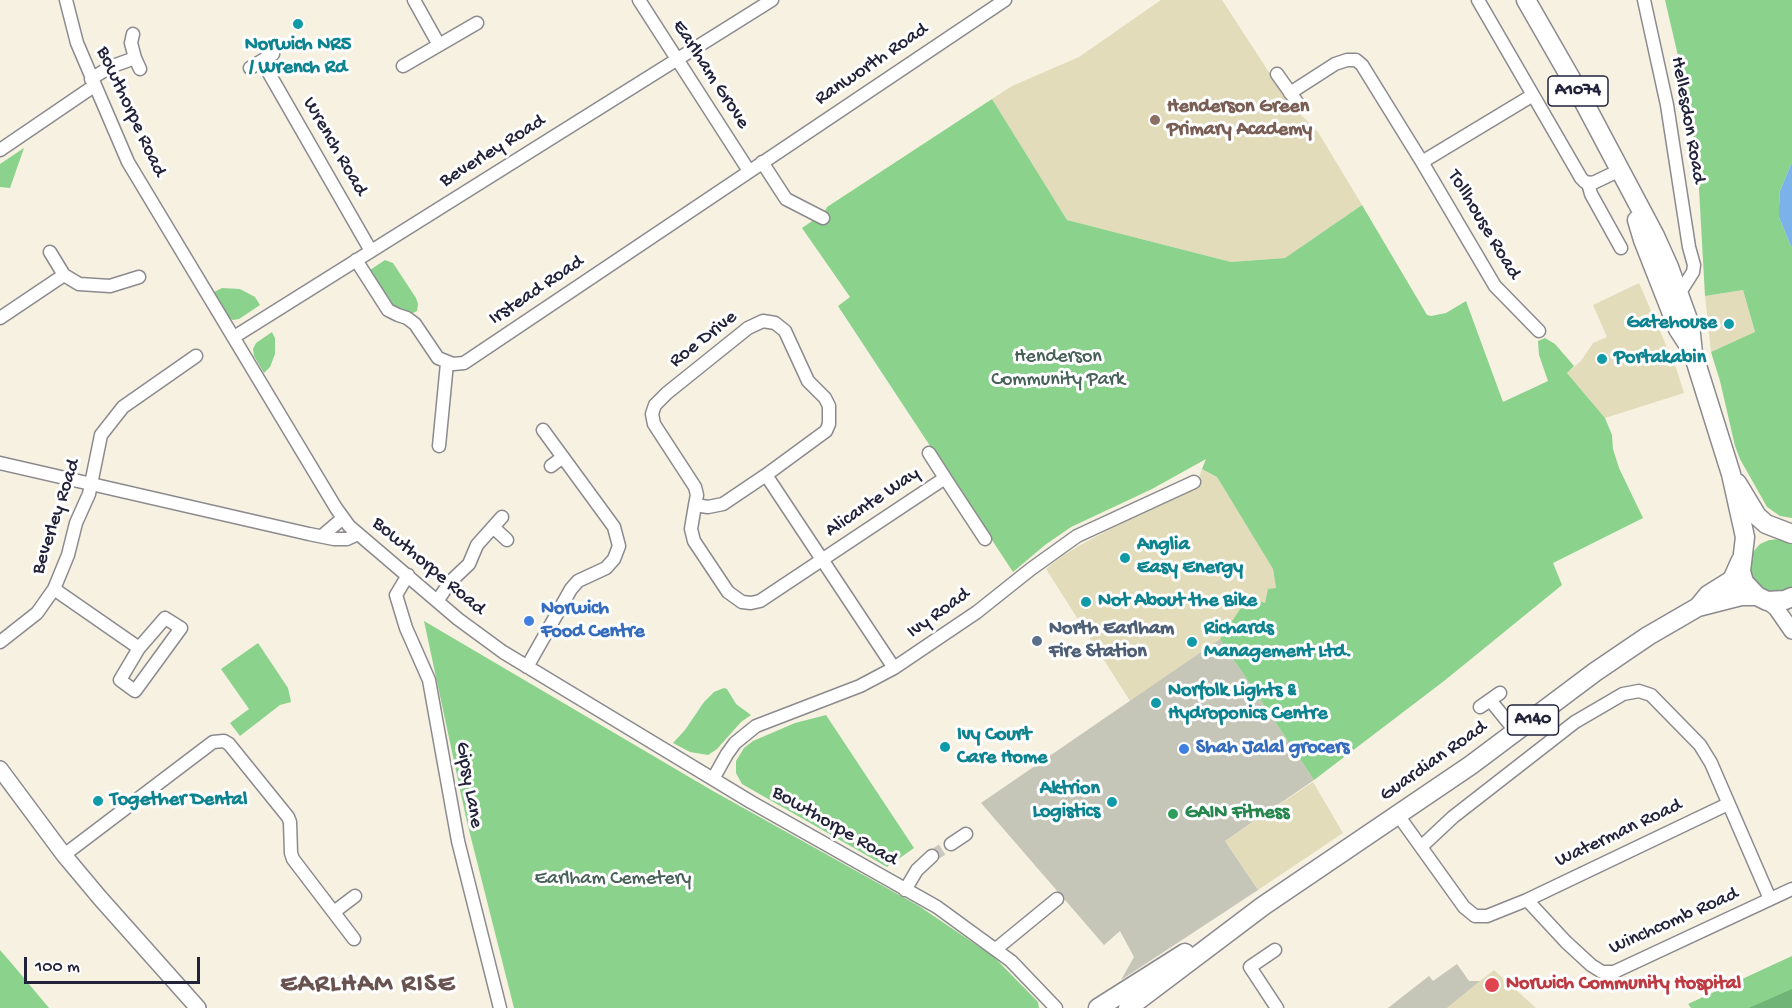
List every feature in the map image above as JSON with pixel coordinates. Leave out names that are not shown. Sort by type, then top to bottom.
[{"type":"highway","name":"A1074","points":[[1526,0],[1624,177],[1669,267],[1690,325],[1693,353],[1731,474],[1745,537],[1741,571],[1744,582],[1762,599]]},
{"type":"highway","name":"A1074","points":[[1624,177],[1643,240],[1678,329],[1693,353]]},
{"type":"highway","name":"A1074","points":[[1731,474],[1757,516],[1766,524],[1787,532]]},
{"type":"highway","name":"A140","points":[[1743,554],[1753,539],[1764,533],[1773,530],[1787,532]]},
{"type":"highway","name":"Guardian Road","points":[[1698,607],[1708,595],[1732,580],[1743,554]]},
{"type":"highway","name":"Guardian Road","points":[[1128,1008],[1254,913],[1516,732],[1623,653],[1698,607],[1741,596],[1762,599]]},
{"type":"highway","name":"A140","points":[[1762,599],[1785,600],[1792,597]]},
{"type":"highway","name":"Guardian Road","points":[[1098,1008],[1197,945],[1254,913]]},
{"type":"main road","name":"A1074","points":[[1762,599],[1776,609],[1792,631]]},
{"type":"main road","points":[[0,769],[64,855],[198,1008]]},
{"type":"street","name":"Bowthorpe Road","points":[[66,0],[77,43],[128,162],[343,518],[358,534],[480,636],[527,667],[713,779],[937,907],[996,949],[1056,1008]]},
{"type":"street","points":[[414,0],[439,45]]},
{"type":"street","name":"Earlham Grove","points":[[639,0],[749,171]]},
{"type":"street","name":"Beverley Road","points":[[234,338],[772,0]]},
{"type":"street","name":"Ranworth Road","points":[[762,162],[1005,0]]},
{"type":"street","points":[[1478,0],[1581,178],[1588,183],[1624,177]]},
{"type":"street","name":"Hellesdon Road","points":[[1644,0],[1667,105],[1689,247],[1694,265],[1693,272],[1678,294]]},
{"type":"street","points":[[402,66],[477,23]]},
{"type":"street","points":[[0,150],[110,67],[137,63],[131,44],[133,34]]},
{"type":"street","points":[[250,68],[273,54]]},
{"type":"street","name":"Tollhouse Road","points":[[1290,93],[1335,64],[1356,60],[1362,65],[1497,289],[1539,331]]},
{"type":"street","name":"Wrench Road","points":[[262,61],[371,251]]},
{"type":"street","points":[[1277,74],[1299,105]]},
{"type":"street","name":"Tollhouse Road","points":[[1422,162],[1533,95]]},
{"type":"street","points":[[762,162],[786,199],[823,218]]},
{"type":"street","name":"Irstead Road","points":[[447,363],[459,364],[472,358],[762,162]]},
{"type":"street","points":[[1588,183],[1590,194],[1621,248]]},
{"type":"street","points":[[1669,267],[1678,261],[1689,247]]},
{"type":"street","points":[[50,252],[64,275],[79,284],[110,286],[139,277]]},
{"type":"street","points":[[356,260],[388,310],[415,324],[432,352],[447,363],[439,446]]},
{"type":"street","points":[[0,318],[64,275]]},
{"type":"street","name":"Roe Drive","points":[[763,321],[775,323],[785,331],[808,381],[825,398],[829,406],[830,417],[826,431],[766,475],[723,504],[708,507],[695,505],[697,495],[695,487],[654,424],[652,414],[655,405],[748,328],[763,321]]},
{"type":"street","name":"Beverley Road","points":[[0,642],[37,613],[54,589],[92,483],[101,435],[123,407],[196,356]]},
{"type":"street","points":[[527,667],[571,590],[578,581],[606,568],[614,559],[619,546],[614,527],[543,430]]},
{"type":"street","name":"Alicante Way","points":[[929,453],[985,539]]},
{"type":"street","points":[[551,466],[563,457]]},
{"type":"street","points":[[0,463],[334,539],[347,539],[358,534]]},
{"type":"street","points":[[766,475],[894,668]]},
{"type":"street","name":"Alicante Way","points":[[695,505],[691,529],[694,541],[728,592],[742,602],[751,603],[760,601],[945,478]]},
{"type":"street","name":"Ivy Road","points":[[713,779],[735,743],[756,726],[860,686],[894,668],[978,612],[1031,569],[1077,536],[1194,482]]},
{"type":"street","points":[[438,600],[450,582],[469,564],[477,545],[502,517]]},
{"type":"street","points":[[322,536],[343,518]]},
{"type":"street","points":[[493,527],[507,540]]},
{"type":"street","name":"Gipsy Lane","points":[[408,576],[396,595],[406,628],[429,680],[459,841],[500,1008]]},
{"type":"street","points":[[54,589],[139,648]]},
{"type":"street","points":[[165,618],[182,628],[135,691],[120,680],[139,648],[165,618]]},
{"type":"street","points":[[1421,847],[1453,817],[1575,722],[1623,694],[1639,691],[1651,695],[1700,745],[1711,763],[1770,899]]},
{"type":"street","points":[[1480,707],[1495,696],[1516,732]]},
{"type":"street","points":[[64,855],[213,742],[224,741],[229,744],[288,817],[293,859],[354,939]]},
{"type":"street","name":"Waterman Road","points":[[1527,900],[1728,804]]},
{"type":"street","points":[[1398,815],[1464,908],[1475,916],[1487,915],[1527,900]]},
{"type":"street","points":[[951,844],[966,834]]},
{"type":"street","points":[[905,890],[917,870],[932,856]]},
{"type":"street","name":"Winchcomb Road","points":[[1527,900],[1547,923],[1591,965],[1602,972],[1614,972],[1792,889]]},
{"type":"street","points":[[334,912],[355,896]]},
{"type":"street","points":[[996,949],[1057,899]]},
{"type":"street","points":[[1275,950],[1250,967],[1277,1008]]},
{"type":"shaded area","name":"Henderson Green Primary Academy","points":[[1161,0],[1222,0],[1289,103],[1318,132],[1362,205],[1285,258],[1231,262],[1067,220],[992,99],[1012,86],[1079,57]]},
{"type":"shaded area","points":[[1639,283],[1676,368],[1684,393],[1605,418],[1567,373],[1581,361],[1593,343],[1607,337],[1593,305]]},
{"type":"shaded area","points":[[1743,290],[1755,333],[1711,352],[1705,296]]},
{"type":"shaded area","points":[[1202,469],[1217,477],[1273,569],[1276,589],[1265,603],[1248,597],[1220,639],[1130,701],[1046,569],[1084,543],[1196,487]]},
{"type":"shaded area","points":[[1220,639],[1314,780],[1225,841],[1258,890],[1121,980],[1134,957],[1120,931],[1104,945],[981,803]]},
{"type":"shaded area","points":[[1313,782],[1343,833],[1258,890],[1225,841]]},
{"type":"shaded area","points":[[1457,964],[1469,981],[1480,981],[1447,1008],[1388,1008],[1429,976],[1433,981]]},
{"type":"shaded area","name":"Norwich Community Hospital","points":[[1494,970],[1536,1008],[1447,1008],[1480,981]]},
{"type":"green space","points":[[1665,0],[1792,0],[1792,162],[1780,191],[1779,217],[1792,249],[1792,518],[1780,516],[1767,507],[1740,459],[1711,352],[1755,332],[1743,290],[1705,296],[1698,171],[1685,86]]},
{"type":"green space","name":"Henderson Community Park","points":[[992,99],[1067,220],[1231,262],[1285,258],[1362,205],[1427,315],[1446,313],[1466,301],[1503,402],[1548,381],[1539,355],[1538,341],[1545,338],[1555,344],[1574,366],[1567,373],[1605,418],[1612,435],[1613,449],[1619,468],[1643,518],[1553,563],[1562,585],[1444,681],[1314,780],[1220,639],[1248,597],[1265,603],[1268,589],[1276,588],[1273,569],[1217,477],[1202,469],[1206,459],[1152,489],[1071,527],[1013,572],[838,306],[850,297],[802,228],[824,213],[827,207]]},
{"type":"green space","points":[[24,148],[10,188],[0,187],[0,164]]},
{"type":"green space","points":[[385,260],[393,263],[416,298],[417,311],[413,313],[397,309],[392,305],[370,270]]},
{"type":"green space","points":[[222,288],[240,289],[255,297],[260,305],[239,319],[233,320],[226,317],[212,293]]},
{"type":"green space","points":[[272,332],[275,338],[275,354],[270,367],[264,373],[254,356],[253,349],[256,343]]},
{"type":"green space","points":[[1780,539],[1792,545],[1792,588],[1772,593],[1762,589],[1754,582],[1749,562],[1753,552],[1760,544]]},
{"type":"green space","name":"Earlham Cemetery","points":[[424,621],[713,791],[919,906],[994,957],[1038,1002],[1039,1008],[514,1008],[467,822]]},
{"type":"green space","points":[[258,643],[288,688],[291,702],[280,705],[240,736],[230,723],[249,709],[221,669]]},
{"type":"green space","points":[[724,688],[736,704],[751,715],[708,755],[690,752],[673,743],[704,702],[714,692]]},
{"type":"green space","points":[[826,715],[914,848],[887,867],[742,784],[736,773],[736,761],[744,748],[753,741],[795,723]]},
{"type":"green space","points":[[0,950],[13,965],[49,1008],[0,1008]]},
{"type":"green space","points":[[1792,956],[1792,1008],[1691,1008],[1688,1004]]},
{"type":"green space","points":[[1792,989],[1792,1008],[1749,1008]]},
{"type":"water","points":[[1792,162],[1792,249],[1779,217],[1779,207],[1780,191]]},
{"type":"tunnel","points":[[932,856],[951,844]]},
{"type":"place","name":"Norwich NR5 / Wrench Rd","points":[[298,24]]},
{"type":"place","name":"Henderson Green Primary Academy","points":[[1155,120]]},
{"type":"place","name":"Gatehouse","points":[[1729,324]]},
{"type":"place","name":"Portakabin","points":[[1602,359]]},
{"type":"place","name":"Anglia Easy Energy","points":[[1125,558]]},
{"type":"place","name":"Not About the Bike","points":[[1086,602]]},
{"type":"place","name":"Norwich Food Centre","points":[[529,621]]},
{"type":"place","name":"North Earlham Fire Station","points":[[1037,641]]},
{"type":"place","name":"Richards Management Ltd.","points":[[1192,642]]},
{"type":"place","name":"Norfolk Lights & Hydroponics Centre","points":[[1156,703]]},
{"type":"place","name":"Ivy Court Care Home","points":[[945,747]]},
{"type":"place","name":"Shah Jalal grocers","points":[[1184,749]]},
{"type":"place","name":"Together Dental","points":[[98,801]]},
{"type":"place","name":"Aktrion Logistics","points":[[1112,802]]},
{"type":"place","name":"GAIN Fitness","points":[[1173,814]]},
{"type":"place","name":"Norwich Community Hospital","points":[[1492,985]]},
{"type":"district","name":"EARLHAM RISE","points":[[368,986]]}]
